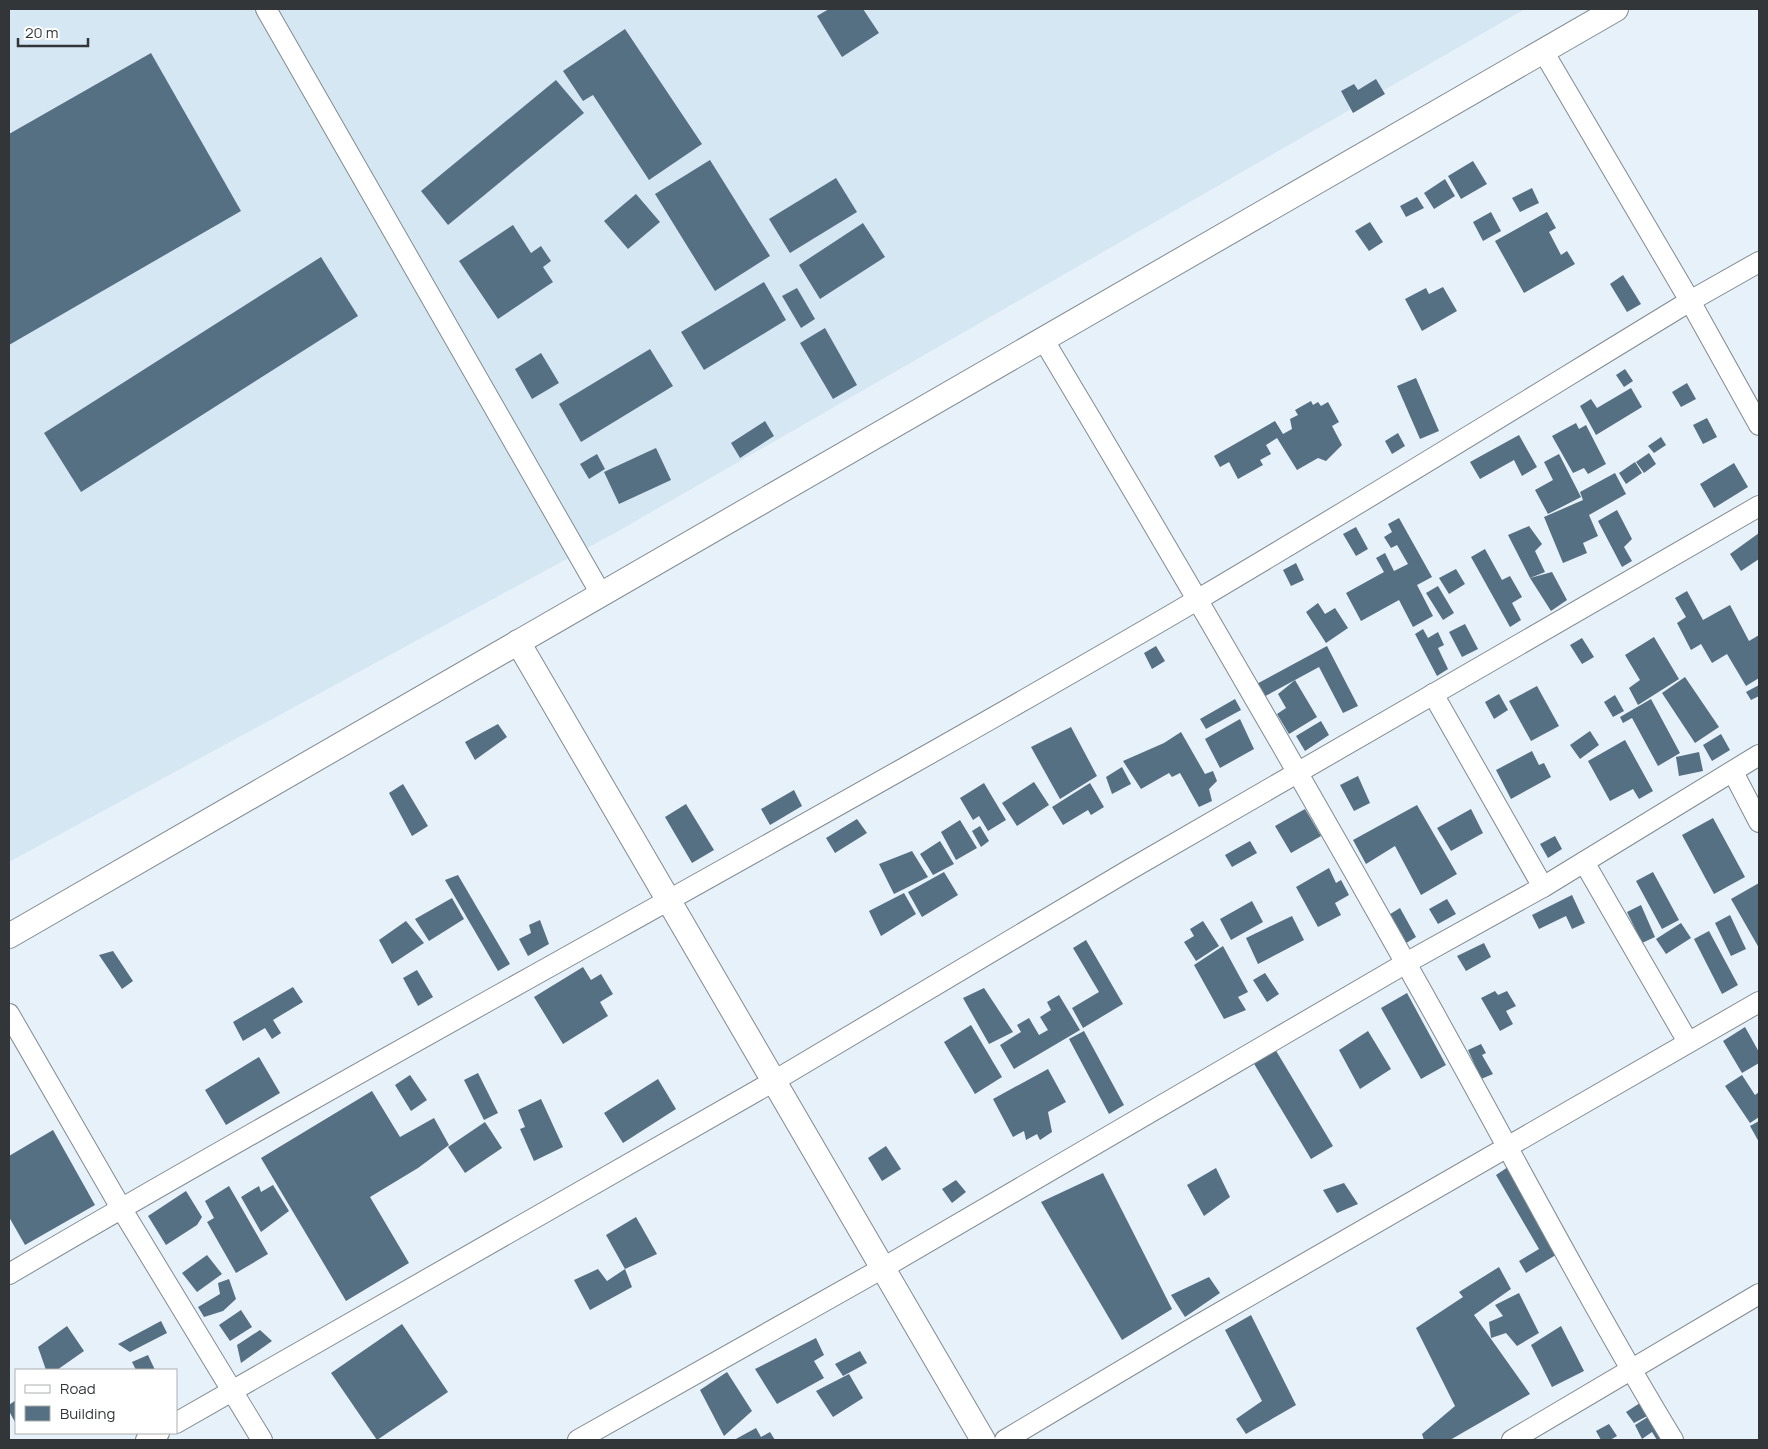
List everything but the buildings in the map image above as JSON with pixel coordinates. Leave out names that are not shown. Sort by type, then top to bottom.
[{"type":"street","points":[[266,9],[600,594]]},
{"type":"street","points":[[9,936],[1616,9]]},
{"type":"street","points":[[1543,51],[1690,301],[1759,426]]},
{"type":"street","points":[[9,1274],[121,1208],[669,901],[1198,599],[1690,301],[1759,262]]},
{"type":"street","points":[[1044,339],[1198,599],[1508,1146],[1630,1370],[1673,1440]]},
{"type":"street","points":[[178,1422],[774,1081],[1129,870],[1759,506]]},
{"type":"street","points":[[518,642],[983,1440]]},
{"type":"street","points":[[1433,694],[1543,887]]},
{"type":"street","points":[[578,1440],[883,1268],[1406,964],[1543,887],[1759,756]]},
{"type":"street","points":[[1733,772],[1759,822]]},
{"type":"street","points":[[1584,862],[1688,1042]]},
{"type":"street","points":[[1005,1440],[1508,1146],[1759,1002]]},
{"type":"street","points":[[9,1014],[121,1208],[262,1440]]},
{"type":"street","points":[[1512,1440],[1759,1294]]},
{"type":"street","points":[[146,1440],[157,1434]]},
{"type":"shaded area","points":[[9,9],[1525,9],[622,529],[9,862]]}]
